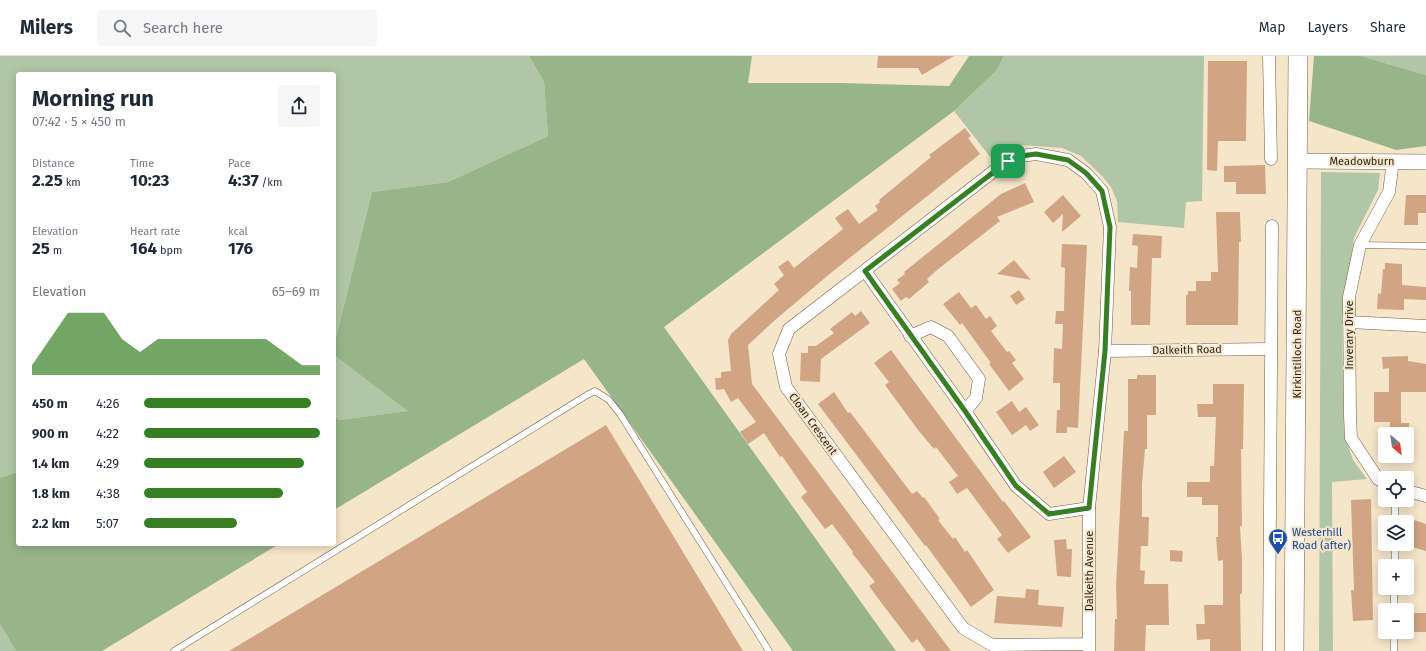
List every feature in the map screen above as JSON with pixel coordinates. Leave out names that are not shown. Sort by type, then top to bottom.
[{"type":"main road","name":"Kirkintilloch Road","points":[[1294,651],[1298,56]]},
{"type":"street","points":[[1269,56],[1271,159]]},
{"type":"street","name":"Cloan Crescent","points":[[1089,648],[992,645],[963,628],[786,387],[779,354],[789,329],[1008,161],[1021,156],[1036,154],[1068,160],[1086,173],[1102,191],[1110,227]]},
{"type":"street","name":"Meadowburn","points":[[1297,161],[1426,162]]},
{"type":"street","name":"Inverary Drive","points":[[1378,479],[1351,438],[1349,297],[1360,245],[1389,192],[1393,161]]},
{"type":"street","points":[[1269,651],[1272,226]]},
{"type":"street","name":"Dalkeith Avenue","points":[[1089,648],[1089,508],[1105,351],[1110,227]]},
{"type":"street","points":[[865,271],[965,411],[1016,486],[1049,514],[1089,508]]},
{"type":"street","points":[[1349,322],[1426,326]]},
{"type":"street","points":[[910,336],[931,327],[948,336],[979,379],[976,398],[965,411]]},
{"type":"street","name":"Dalkeith Road","points":[[1105,351],[1270,349]]},
{"type":"street","points":[[1414,493],[1426,496]]},
{"type":"lane","points":[[1360,245],[1426,246]]},
{"type":"lane","points":[[174,651],[586,395],[595,391],[609,400],[620,414],[768,651]]},
{"type":"lane","points":[[1394,639],[1394,651]]},
{"type":"green space","points":[[0,56],[529,56],[544,82],[548,136],[448,182],[372,192],[336,338],[336,72],[16,72],[16,473],[0,478]]},
{"type":"green space","points":[[529,56],[752,56],[748,83],[839,83],[949,86],[969,56],[1004,56],[997,70],[954,111],[664,327],[896,651],[793,651],[584,359],[336,509],[336,418],[339,420],[408,411],[336,357],[336,338],[372,192],[448,182],[548,136],[544,82]]},
{"type":"green space","points":[[1004,56],[1204,56],[1202,201],[1186,202],[1184,228],[1118,222],[1117,201],[1111,187],[1103,177],[1081,156],[1062,148],[1022,145],[991,158],[954,111],[997,70]]},
{"type":"green space","points":[[1314,56],[1361,56],[1426,75],[1426,146],[1396,150],[1309,121]]},
{"type":"green space","points":[[1361,56],[1426,56],[1426,75]]},
{"type":"green space","points":[[1321,172],[1380,173],[1378,190],[1354,238],[1342,320],[1344,433],[1353,460],[1367,479],[1332,482],[1333,651],[1319,651]]},
{"type":"green space","points":[[336,356],[409,411],[339,420],[336,418]]},
{"type":"green space","points":[[16,473],[16,546],[276,546],[102,651],[16,651],[0,624],[0,478]]},
{"type":"green space","points":[[0,624],[16,651],[0,651]]},
{"type":"building","points":[[878,56],[954,56],[922,75],[918,68],[877,68]]},
{"type":"building","points":[[1208,61],[1247,61],[1246,141],[1218,141],[1217,171],[1207,170]]},
{"type":"building","points":[[965,128],[971,136],[968,138],[980,154],[832,272],[748,345],[752,384],[951,651],[926,651],[917,639],[912,643],[883,605],[869,586],[875,582],[852,553],[853,552],[832,524],[825,529],[801,497],[807,492],[782,456],[780,457],[764,433],[748,444],[740,432],[756,422],[738,398],[731,402],[724,389],[716,390],[715,378],[721,378],[721,372],[731,371],[728,340],[731,334],[779,290],[774,284],[784,275],[778,267],[788,260],[794,268],[843,229],[835,218],[848,209],[859,224],[878,210],[875,206],[880,202],[879,200],[931,157],[929,155]]},
{"type":"building","points":[[1265,165],[1266,194],[1236,194],[1236,182],[1224,182],[1224,166]]},
{"type":"building","points":[[1025,183],[1034,202],[997,217],[1000,221],[937,270],[927,279],[929,282],[909,299],[906,297],[901,301],[892,289],[900,283],[897,280],[905,274],[904,272],[1001,194]]},
{"type":"building","points":[[1063,195],[1081,216],[1062,232],[1063,214],[1053,223],[1044,212]]},
{"type":"building","points":[[1406,195],[1426,195],[1426,213],[1418,213],[1418,225],[1404,225]]},
{"type":"building","points":[[1216,212],[1240,212],[1241,242],[1239,242],[1238,325],[1186,325],[1186,295],[1188,295],[1188,291],[1196,291],[1196,281],[1211,281],[1211,272],[1218,272]]},
{"type":"building","points":[[1133,234],[1162,236],[1161,258],[1152,258],[1150,325],[1131,325],[1131,291],[1129,291],[1130,267],[1137,268],[1138,246],[1132,245]]},
{"type":"building","points":[[1062,244],[1087,245],[1078,428],[1067,427],[1067,433],[1056,433],[1057,410],[1060,410],[1060,383],[1053,383],[1054,348],[1062,349],[1063,324],[1055,324],[1056,311],[1064,311],[1065,268],[1061,267]]},
{"type":"building","points":[[1014,260],[1031,280],[997,274]]},
{"type":"building","points":[[1385,263],[1402,264],[1402,285],[1426,287],[1426,300],[1404,299],[1404,310],[1377,309],[1378,293],[1381,294],[1383,269],[1385,269]]},
{"type":"building","points":[[1019,290],[1025,299],[1016,305],[1010,296]]},
{"type":"building","points":[[959,292],[971,308],[976,305],[986,319],[990,316],[997,326],[991,331],[1007,352],[1009,351],[1016,360],[1012,363],[1024,379],[1009,391],[962,323],[960,325],[943,304]]},
{"type":"building","points":[[861,311],[870,323],[821,359],[820,382],[800,381],[801,353],[808,353],[808,346],[816,346],[834,333],[830,329],[852,312],[855,316]]},
{"type":"building","points":[[891,350],[1003,502],[1004,501],[1031,537],[1008,553],[997,539],[1002,535],[967,488],[957,494],[949,482],[958,476],[936,447],[934,449],[918,430],[885,385],[889,382],[874,363]]},
{"type":"building","points":[[1408,356],[1408,361],[1426,364],[1426,392],[1401,392],[1401,423],[1409,423],[1409,427],[1390,427],[1390,422],[1374,422],[1374,392],[1389,392],[1389,368],[1383,369],[1382,357]]},
{"type":"building","points":[[1137,375],[1156,375],[1156,415],[1147,415],[1147,449],[1145,449],[1142,484],[1142,517],[1149,517],[1148,546],[1141,546],[1140,570],[1145,571],[1144,584],[1168,584],[1169,625],[1146,625],[1145,651],[1114,651],[1115,619],[1117,619],[1116,587],[1124,431],[1128,431],[1128,379],[1137,379]]},
{"type":"building","points":[[1213,384],[1244,384],[1243,449],[1241,449],[1242,526],[1240,526],[1242,559],[1242,594],[1240,594],[1241,651],[1210,651],[1210,639],[1197,640],[1196,624],[1205,624],[1204,605],[1223,605],[1223,560],[1218,561],[1216,537],[1218,537],[1218,505],[1202,505],[1202,497],[1187,497],[1187,482],[1210,482],[1210,466],[1214,466],[1216,417],[1198,417],[1197,404],[1213,404]]},
{"type":"building","points":[[834,392],[848,413],[850,412],[912,494],[917,491],[923,498],[924,497],[940,519],[938,520],[953,539],[955,537],[965,552],[967,550],[994,590],[971,607],[926,545],[925,546],[818,404]]},
{"type":"building","points":[[1012,401],[1019,412],[1026,407],[1039,425],[1030,431],[1026,425],[1012,435],[996,412]]},
{"type":"building","points":[[606,425],[743,651],[229,651]]},
{"type":"building","points":[[1064,456],[1076,472],[1054,488],[1043,472]]},
{"type":"building","points":[[1371,499],[1373,620],[1353,621],[1351,590],[1354,590],[1351,500]]},
{"type":"building","points":[[1414,520],[1426,524],[1426,551],[1414,548]]},
{"type":"building","points":[[1066,539],[1067,549],[1072,549],[1071,577],[1057,576],[1054,540]]},
{"type":"building","points":[[1170,550],[1183,551],[1182,562],[1170,561]]},
{"type":"building","points":[[1026,589],[1039,590],[1038,605],[1064,607],[1062,627],[994,623],[997,596],[1025,598]]},
{"type":"building","points":[[1414,613],[1426,613],[1426,632],[1414,632]]},
{"type":"place","name":"Westerhill Road (after)","points":[[1278,555]]},
{"type":"route","points":[[1036,154],[1068,160],[1086,173],[1102,191],[1110,227],[1105,351],[1089,508],[1049,514],[1016,486],[965,411],[865,271],[1008,161],[1021,156],[1036,154]]}]
